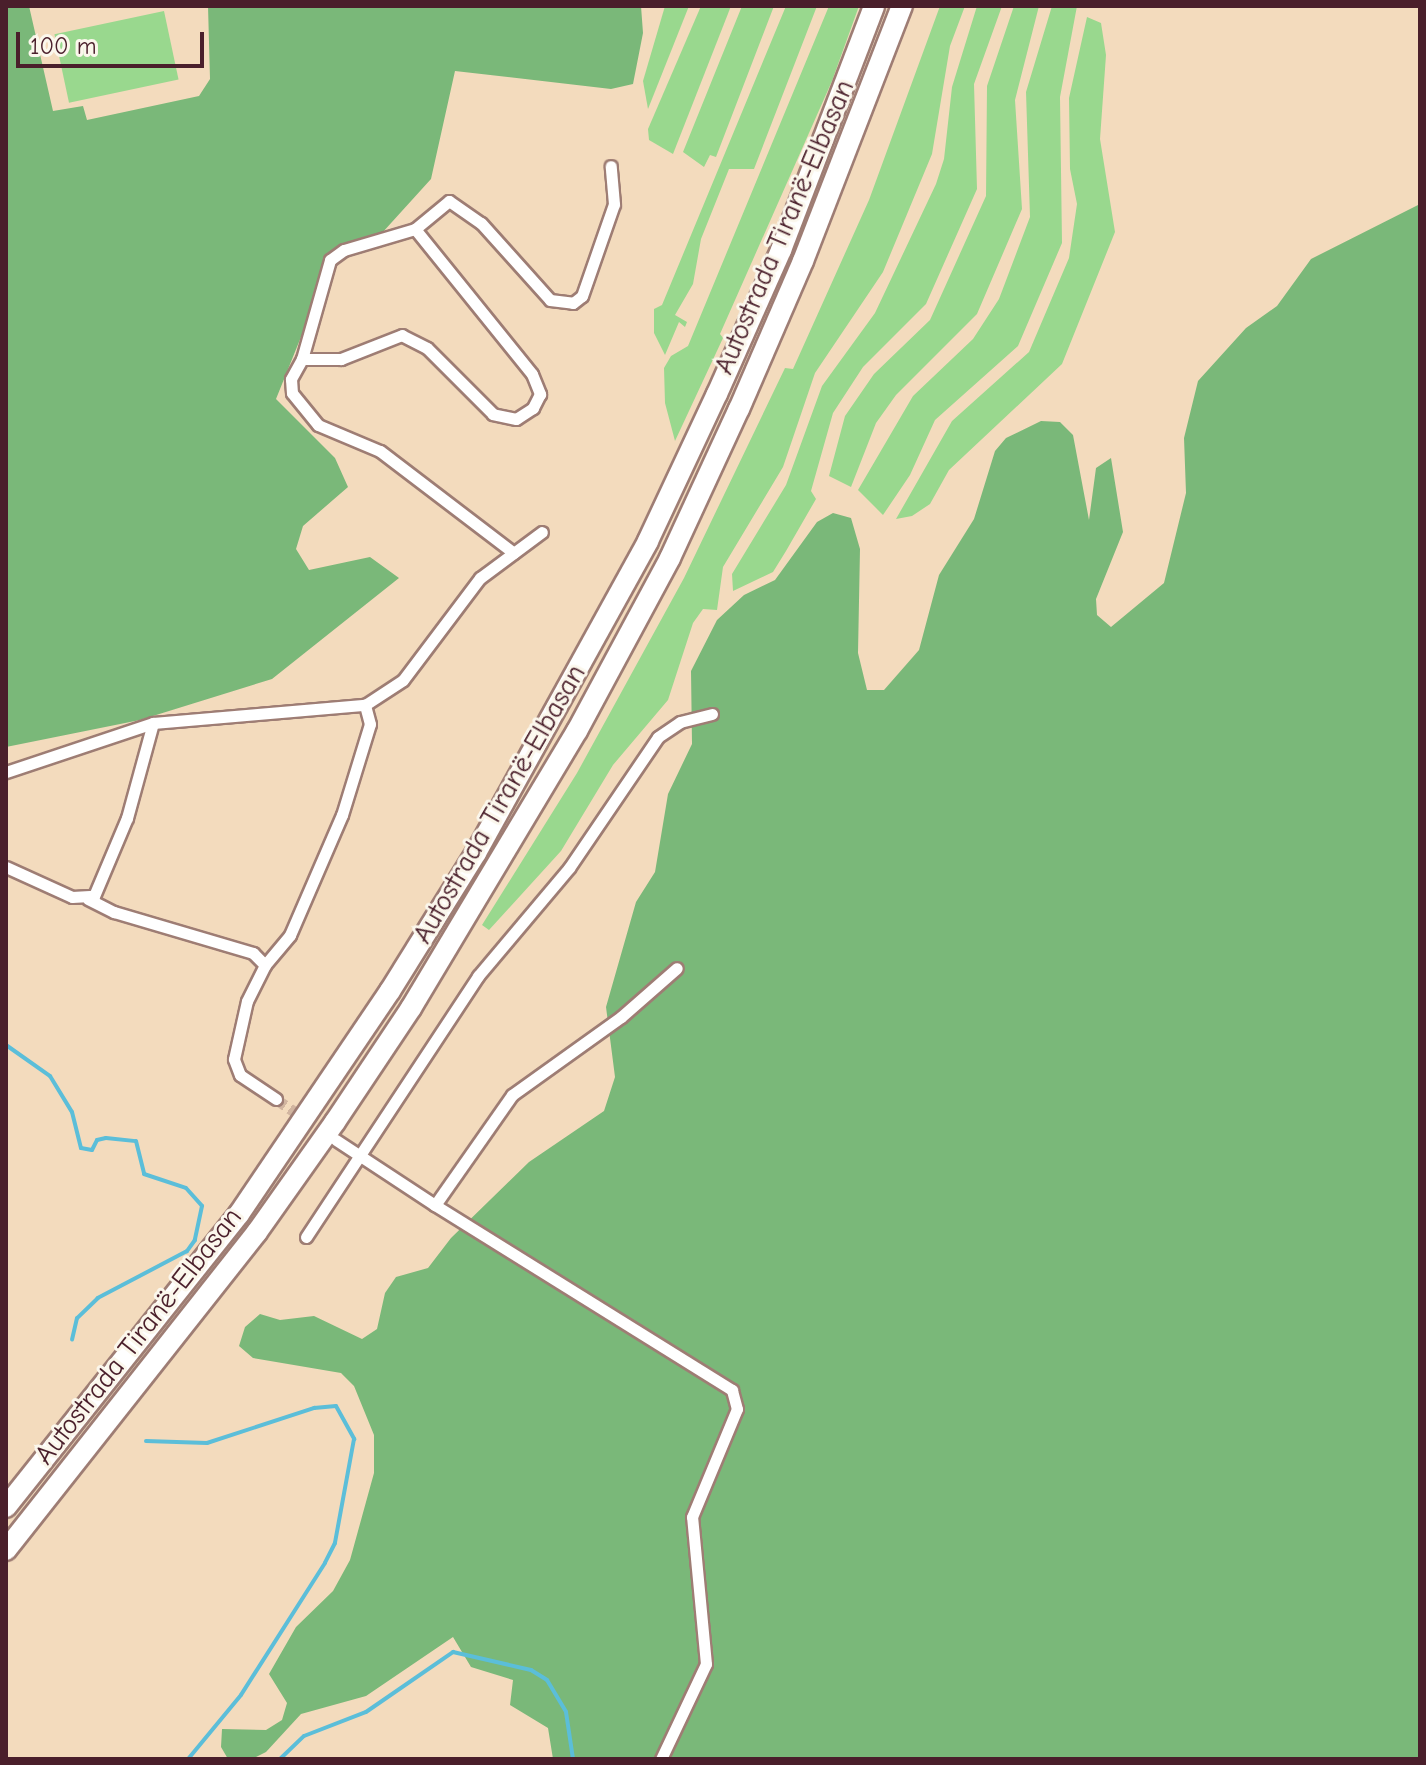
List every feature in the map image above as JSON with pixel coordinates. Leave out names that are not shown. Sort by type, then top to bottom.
[{"type":"highway","name":"Autostrada Tiranë-Elbasan","points":[[6,1507],[239,1214],[390,991],[484,839],[648,541],[717,394],[781,250],[874,6]]},
{"type":"highway","name":"Autostrada Tiranë-Elbasan","points":[[6,1550],[257,1232],[335,1122],[411,1008],[577,731],[670,558],[739,409],[803,261],[902,6]]},
{"type":"street","points":[[514,553],[380,451],[318,425],[298,407],[291,379],[302,359],[330,260],[344,250],[415,229],[442,205],[458,203],[550,300],[573,303],[582,296],[614,204],[611,166]]},
{"type":"street","points":[[302,359],[341,359],[402,335],[427,348],[493,414],[516,419],[533,408],[540,394],[532,374],[415,229]]},
{"type":"street","points":[[10,769],[153,723],[365,705],[403,680],[456,603],[542,532]]},
{"type":"street","points":[[276,1099],[240,1075],[234,1059],[247,1001],[265,965],[290,935],[342,815],[370,724],[365,705]]},
{"type":"street","points":[[306,1237],[478,976],[569,868],[658,737],[680,722],[712,714]]},
{"type":"street","points":[[88,899],[100,886],[127,818],[153,723]]},
{"type":"street","points":[[6,867],[114,912],[253,953],[265,965]]},
{"type":"street","points":[[435,1205],[512,1095],[621,1017],[677,968]]},
{"type":"street","points":[[336,1140],[358,1158],[732,1390],[737,1409],[692,1517],[706,1664],[661,1759]]},
{"type":"green space","points":[[6,6],[29,6],[53,111],[83,106],[87,120],[199,96],[210,79],[208,6],[641,6],[643,33],[633,84],[611,89],[455,71],[431,179],[382,233],[330,265],[276,399],[335,458],[348,487],[303,526],[296,549],[309,570],[370,557],[399,578],[272,679],[140,720],[6,747]]},
{"type":"green space","points":[[665,6],[689,6],[648,109],[643,81]]},
{"type":"green space","points":[[701,6],[731,6],[673,154],[649,140],[648,129]]},
{"type":"green space","points":[[742,6],[774,6],[716,157],[710,155],[704,167],[683,152]]},
{"type":"green space","points":[[786,6],[817,6],[754,169],[729,169],[701,239],[693,284],[675,315],[687,322],[685,327],[679,322],[665,355],[654,333],[654,309],[662,305]]},
{"type":"green space","points":[[829,6],[859,6],[832,81],[720,334],[723,338],[675,441],[665,403],[664,368],[671,356],[688,346]]},
{"type":"green space","points":[[940,6],[965,6],[950,46],[932,154],[883,272],[815,373],[783,467],[723,567],[717,610],[703,609],[693,623],[668,700],[613,765],[561,851],[489,930],[482,925],[577,773],[684,578],[785,368],[793,369],[869,200]]},
{"type":"green space","points":[[977,6],[1002,6],[974,84],[977,189],[926,304],[863,367],[833,413],[811,491],[816,499],[786,551],[773,572],[733,591],[732,574],[786,485],[822,386],[875,313],[936,184],[944,159],[952,87]]},
{"type":"green space","points":[[1014,6],[1039,6],[1015,100],[1022,209],[977,314],[896,395],[876,423],[851,487],[829,476],[845,416],[874,374],[930,320],[986,196],[987,86]]},
{"type":"green space","points":[[1052,6],[1077,6],[1060,97],[1062,243],[1018,346],[935,420],[910,475],[883,515],[858,490],[913,396],[973,339],[999,299],[1030,217],[1026,92]]},
{"type":"green space","points":[[164,11],[179,79],[69,103],[54,34]]},
{"type":"green space","points":[[1087,17],[1101,23],[1106,55],[1100,139],[1115,232],[1062,364],[949,470],[930,504],[912,516],[896,519],[952,421],[1029,352],[1069,258],[1077,204],[1070,169],[1069,98]]},
{"type":"green space","points":[[1420,204],[1420,1759],[553,1759],[548,1728],[510,1705],[513,1680],[471,1667],[453,1637],[366,1696],[301,1714],[266,1752],[252,1759],[228,1759],[221,1747],[222,1729],[266,1730],[282,1720],[287,1703],[269,1674],[296,1627],[333,1591],[350,1560],[374,1473],[374,1435],[354,1386],[341,1373],[253,1358],[239,1346],[245,1327],[260,1314],[280,1320],[314,1316],[362,1339],[377,1329],[385,1293],[396,1277],[428,1268],[451,1238],[529,1162],[604,1111],[615,1077],[606,1007],[636,902],[655,872],[668,794],[692,744],[691,671],[717,620],[744,595],[775,580],[817,522],[833,513],[851,518],[860,549],[858,653],[867,690],[884,690],[919,650],[939,575],[974,519],[995,451],[1006,438],[1041,421],[1060,422],[1073,435],[1089,520],[1096,468],[1111,458],[1123,532],[1096,599],[1097,615],[1111,627],[1164,583],[1186,493],[1184,438],[1198,381],[1246,328],[1277,306],[1311,259]]},
{"type":"waterway","points":[[6,1045],[50,1076],[72,1112],[81,1148],[92,1150],[97,1140],[106,1138],[136,1141],[144,1174],[186,1188],[202,1206],[195,1240],[187,1251],[98,1298],[77,1318],[72,1339]]},
{"type":"waterway","points":[[146,1441],[207,1443],[314,1408],[336,1406],[354,1439],[335,1543],[325,1563],[241,1695],[188,1759]]},
{"type":"waterway","points":[[280,1759],[304,1736],[366,1712],[453,1652],[531,1670],[547,1680],[566,1712],[573,1759]]},
{"type":"tunnel","points":[[276,1099],[329,1135]]}]
